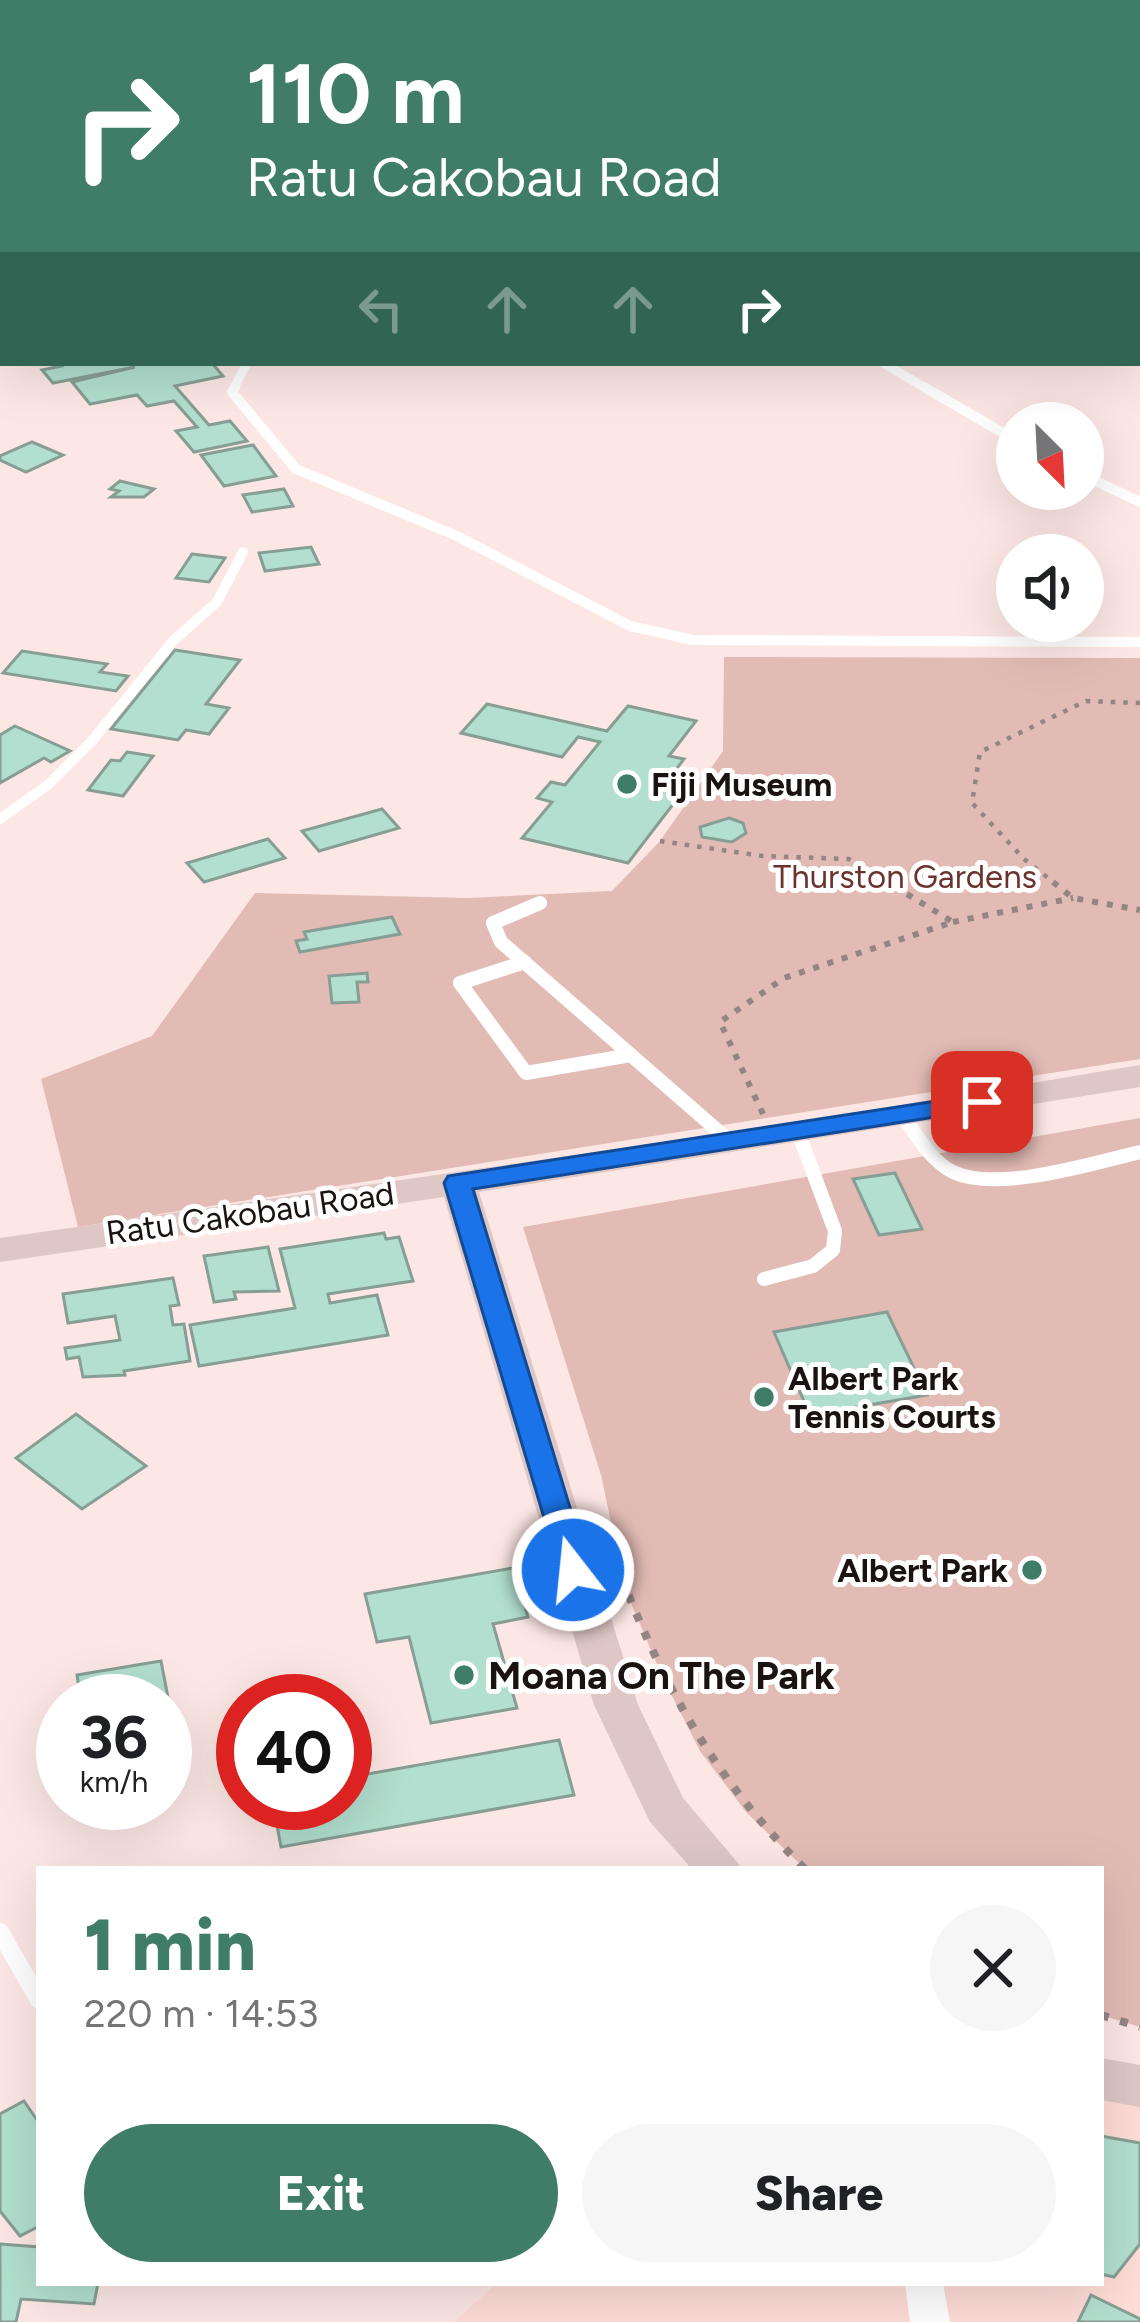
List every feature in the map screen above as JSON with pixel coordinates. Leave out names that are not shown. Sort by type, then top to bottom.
[{"type":"main road","name":"Ratu Cakobau Road","points":[[0,1250],[786,1135],[1140,1076]]},
{"type":"main road","points":[[458,1183],[616,1705],[666,1809],[717,1866]]},
{"type":"main road","points":[[1104,2080],[1140,2086]]},
{"type":"street","points":[[925,2286],[931,2322]]},
{"type":"lane","points":[[245,366],[232,392],[296,469],[457,536],[630,626],[693,640],[1140,642]]},
{"type":"lane","points":[[888,366],[996,429]]},
{"type":"lane","points":[[1104,485],[1140,502]]},
{"type":"lane","points":[[0,819],[37,799],[85,753],[95,732],[173,640],[218,601],[243,552]]},
{"type":"lane","points":[[540,903],[493,922],[501,942],[732,1143]]},
{"type":"lane","points":[[525,962],[460,983],[526,1073],[631,1055]]},
{"type":"lane","points":[[903,1116],[944,1166],[962,1175],[1076,1168],[1140,1152]]},
{"type":"lane","points":[[764,1279],[813,1266],[833,1250],[835,1231],[786,1135]]},
{"type":"lane","points":[[0,1932],[36,1995]]},
{"type":"path","points":[[1072,898],[1024,859],[973,803],[980,752],[1086,701],[1140,703]]},
{"type":"path","points":[[660,841],[763,856],[849,859],[952,922]]},
{"type":"path","points":[[786,1135],[720,1022],[784,978],[952,922],[1072,898],[1140,910]]},
{"type":"path","points":[[601,1522],[662,1676],[700,1751],[746,1812],[802,1866]]},
{"type":"path","points":[[1104,2016],[1140,2027]]},
{"type":"shaded area","points":[[1104,2077],[1140,2083],[1140,2322],[454,2322],[494,2286],[1104,2286]]},
{"type":"green space","name":"Thurston Gardens","points":[[724,657],[1140,658],[1140,1059],[78,1227],[41,1079],[152,1036],[255,893],[469,898],[612,891],[660,841],[723,751]]},
{"type":"green space","name":"Albert Park","points":[[1140,1118],[1140,2027],[1104,2016],[1104,1866],[802,1866],[746,1812],[700,1751],[625,1589],[601,1475],[523,1227]]},
{"type":"building","points":[[62,366],[215,366],[223,376],[175,386],[209,425],[230,421],[247,441],[194,452],[176,431],[197,427],[174,401],[147,406],[137,395],[90,404],[72,382],[135,367],[53,383],[42,370]]},
{"type":"building","points":[[32,442],[63,455],[26,472],[0,460],[0,456]]},
{"type":"building","points":[[253,445],[276,476],[224,486],[201,455]]},
{"type":"building","points":[[120,481],[154,489],[144,497],[111,497],[119,491],[110,489]]},
{"type":"building","points":[[284,489],[293,506],[252,512],[243,495]]},
{"type":"building","points":[[311,547],[319,564],[265,571],[259,553]]},
{"type":"building","points":[[192,554],[225,558],[209,582],[176,578]]},
{"type":"building","points":[[175,650],[240,660],[206,704],[229,708],[209,734],[186,730],[178,740],[111,729]]},
{"type":"building","points":[[22,651],[107,664],[100,672],[128,676],[116,691],[3,673]]},
{"type":"building","name":"Fiji Museum","points":[[487,704],[607,731],[628,706],[696,721],[669,756],[684,759],[671,776],[691,781],[628,863],[522,838],[552,802],[537,798],[551,782],[565,785],[600,742],[578,737],[562,757],[461,733]]},
{"type":"building","points":[[15,726],[70,751],[51,762],[44,758],[0,783],[0,735]]},
{"type":"building","points":[[127,752],[153,756],[123,796],[88,790],[111,760],[120,761]]},
{"type":"building","points":[[382,809],[399,828],[319,851],[302,831]]},
{"type":"building","points":[[729,818],[743,823],[746,833],[732,842],[702,837],[700,827]]},
{"type":"building","points":[[268,839],[285,858],[204,882],[187,863]]},
{"type":"building","points":[[392,917],[400,934],[300,952],[296,941],[307,939],[304,932]]},
{"type":"building","points":[[367,973],[368,982],[357,982],[359,1002],[332,1003],[329,976]]},
{"type":"building","points":[[895,1173],[922,1229],[879,1235],[853,1179]]},
{"type":"building","points":[[384,1233],[386,1239],[399,1237],[413,1281],[328,1294],[330,1303],[377,1295],[388,1335],[199,1366],[190,1325],[295,1308],[280,1249]]},
{"type":"building","points":[[268,1247],[279,1291],[234,1292],[236,1299],[214,1302],[204,1256]]},
{"type":"building","points":[[173,1278],[179,1305],[170,1306],[173,1325],[184,1324],[190,1361],[124,1371],[125,1375],[83,1377],[79,1357],[67,1359],[65,1348],[120,1340],[115,1316],[68,1323],[63,1294]]},
{"type":"building","points":[[887,1312],[927,1395],[810,1415],[774,1332]]},
{"type":"building","points":[[76,1414],[146,1466],[82,1509],[16,1458]]},
{"type":"building","name":"Moana On The Park","points":[[513,1568],[528,1617],[493,1624],[517,1708],[431,1723],[409,1637],[377,1642],[365,1594]]},
{"type":"building","points":[[161,1661],[163,1674],[83,1674]]},
{"type":"building","points":[[559,1740],[574,1795],[281,1847],[278,1830],[372,1830],[372,1773]]},
{"type":"building","points":[[24,2101],[36,2119],[36,2228],[20,2236],[0,2211],[0,2114]]},
{"type":"building","points":[[1104,2137],[1140,2143],[1140,2244],[1114,2277],[1104,2275]]},
{"type":"building","points":[[0,2244],[36,2247],[36,2286],[97,2286],[94,2304],[21,2299],[16,2322],[0,2322]]},
{"type":"building","points":[[1091,2295],[1140,2319],[1140,2322],[1078,2322]]},
{"type":"place","name":"Fiji Museum","points":[[627,784]]},
{"type":"place","name":"Albert Park Tennis Courts","points":[[764,1397]]},
{"type":"place","name":"Albert Park","points":[[1032,1570]]},
{"type":"place","name":"Moana On The Park","points":[[464,1675]]},
{"type":"route","points":[[573,1570],[458,1183],[982,1102]]}]
